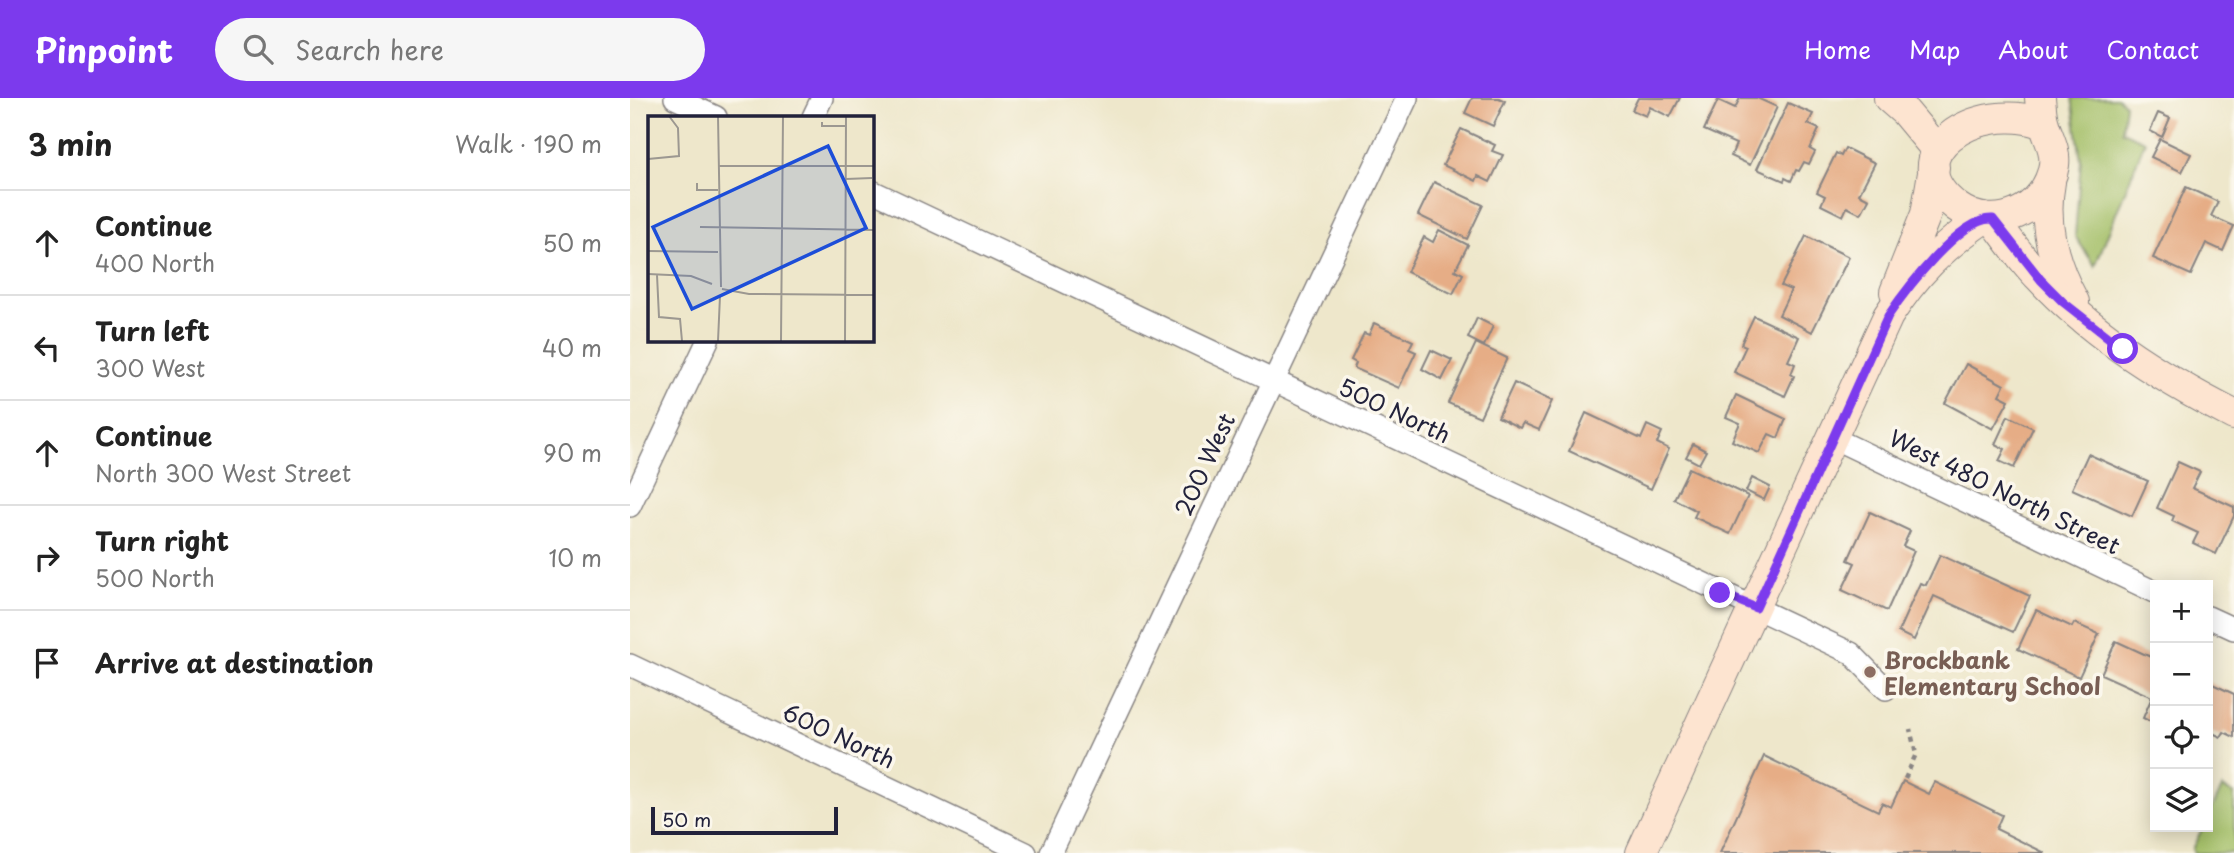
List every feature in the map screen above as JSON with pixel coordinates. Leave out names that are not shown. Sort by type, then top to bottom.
[{"type":"street","points":[[675,98],[714,116]]},
{"type":"street","points":[[813,116],[822,98]]},
{"type":"street","name":"200 West","points":[[1051,853],[1407,98]]},
{"type":"street","points":[[1889,98],[1905,112],[1934,157],[1939,183],[1950,200],[1965,212],[1988,218],[2016,215],[2044,193],[2050,182]]},
{"type":"street","points":[[1641,853],[1888,316],[1898,283],[1926,214],[1934,157],[1942,128],[1956,112],[1970,102],[1989,99],[2014,102],[2042,111],[2052,142],[2054,162],[2046,211],[2052,248],[2065,286],[2088,322]]},
{"type":"street","name":"500 North","points":[[873,191],[1851,653],[1886,689]]},
{"type":"street","points":[[1888,316],[1932,259],[1957,237],[1988,218]]},
{"type":"street","points":[[1988,218],[2041,280],[2088,322],[2178,385],[2234,415]]},
{"type":"street","points":[[630,506],[708,341]]},
{"type":"street","name":"West 480 North Street","points":[[1833,438],[2150,590]]},
{"type":"street","points":[[2213,619],[2234,629]]},
{"type":"street","name":"600 North","points":[[630,665],[1026,853]]},
{"type":"path","points":[[1905,779],[1916,754],[1910,729]]},
{"type":"green space","points":[[2072,98],[2117,98],[2125,104],[2122,131],[2145,141],[2095,266],[2075,236],[2081,160]]},
{"type":"green space","points":[[2222,788],[2234,794],[2234,853],[2194,853],[2192,849],[2200,832],[2213,832],[2213,807]]},
{"type":"building","points":[[1472,98],[1499,98],[1505,101],[1493,126],[1465,113]]},
{"type":"building","points":[[1638,98],[1680,98],[1670,117],[1650,107],[1646,116],[1632,110]]},
{"type":"building","points":[[1740,98],[1757,98],[1777,107],[1750,165],[1731,156],[1736,144],[1704,130],[1718,100],[1735,108]]},
{"type":"building","points":[[1788,103],[1813,114],[1808,124],[1819,129],[1810,149],[1815,152],[1809,164],[1804,162],[1791,181],[1785,178],[1784,181],[1757,169]]},
{"type":"building","points":[[2158,113],[2170,118],[2162,137],[2150,131]]},
{"type":"building","points":[[1461,129],[1495,145],[1492,151],[1503,155],[1490,182],[1478,176],[1476,181],[1443,165]]},
{"type":"building","points":[[2160,139],[2191,154],[2182,172],[2151,157]]},
{"type":"building","points":[[1845,148],[1875,163],[1859,194],[1869,199],[1861,214],[1847,207],[1843,216],[1821,205],[1825,196],[1817,192],[1836,153],[1841,156]]},
{"type":"building","points":[[1434,182],[1483,205],[1467,239],[1418,215]]},
{"type":"building","points":[[2186,187],[2218,202],[2211,216],[2234,226],[2223,251],[2206,243],[2191,275],[2153,258]]},
{"type":"building","points":[[1439,230],[1468,245],[1455,270],[1463,274],[1453,294],[1407,272],[1424,237],[1433,242]]},
{"type":"building","points":[[1806,236],[1849,257],[1812,332],[1779,315],[1791,290],[1781,286]]},
{"type":"building","points":[[1754,316],[1799,337],[1788,361],[1795,364],[1791,374],[1794,376],[1785,396],[1734,372],[1746,346],[1741,344]]},
{"type":"building","points":[[1477,318],[1493,326],[1484,346],[1468,338]]},
{"type":"building","points":[[1374,323],[1413,341],[1409,349],[1416,352],[1399,388],[1354,368],[1356,363],[1351,360],[1364,333],[1369,335]]},
{"type":"building","points":[[1476,343],[1507,358],[1480,417],[1448,403]]},
{"type":"building","points":[[1431,350],[1452,360],[1442,380],[1422,369]]},
{"type":"building","points":[[1966,364],[2004,385],[1999,395],[2009,400],[1993,429],[1945,403]]},
{"type":"building","points":[[1514,383],[1552,401],[1539,430],[1523,423],[1520,428],[1498,417]]},
{"type":"building","points":[[1736,395],[1786,419],[1778,438],[1769,434],[1759,453],[1732,441],[1740,423],[1726,417]]},
{"type":"building","points":[[1586,413],[1641,439],[1647,425],[1662,432],[1657,443],[1669,449],[1651,489],[1569,451]]},
{"type":"building","points":[[2008,416],[2033,428],[2014,468],[1999,461],[2005,449],[1995,444]]},
{"type":"building","points":[[1693,444],[1706,451],[1699,464],[1686,457]]},
{"type":"building","points":[[2088,454],[2148,481],[2132,516],[2072,489]]},
{"type":"building","points":[[2178,462],[2200,472],[2192,488],[2234,507],[2234,516],[2216,554],[2193,543],[2198,533],[2172,521],[2174,516],[2157,508]]},
{"type":"building","points":[[1689,468],[1748,496],[1730,534],[1694,517],[1697,511],[1674,499]]},
{"type":"building","points":[[1752,478],[1770,487],[1764,500],[1746,491]]},
{"type":"building","points":[[1870,512],[1910,531],[1903,546],[1914,551],[1887,611],[1842,590],[1855,563],[1848,560]]},
{"type":"building","points":[[1940,555],[2030,596],[2013,632],[1934,596],[1914,640],[1898,632],[1920,583],[1926,585]]},
{"type":"building","points":[[2036,610],[2072,627],[2074,623],[2099,634],[2079,677],[2018,649]]},
{"type":"building","points":[[2116,641],[2150,657],[2150,696],[2101,674]]},
{"type":"building","points":[[2213,684],[2234,694],[2234,737],[2224,732],[2221,737],[2213,733]]},
{"type":"building","points":[[2150,702],[2150,722],[2143,718]]},
{"type":"building","points":[[1764,756],[1878,811],[1882,803],[1891,807],[1903,781],[1929,794],[1935,782],[2002,815],[1996,829],[2045,853],[1720,853]]},
{"type":"place","name":"Brockbank Elementary School","points":[[1870,672]]},
{"type":"route","points":[[1720,593],[1756,608],[1888,316],[1932,259],[1984,218],[1993,219],[2023,260],[2063,302],[2123,349]]}]
